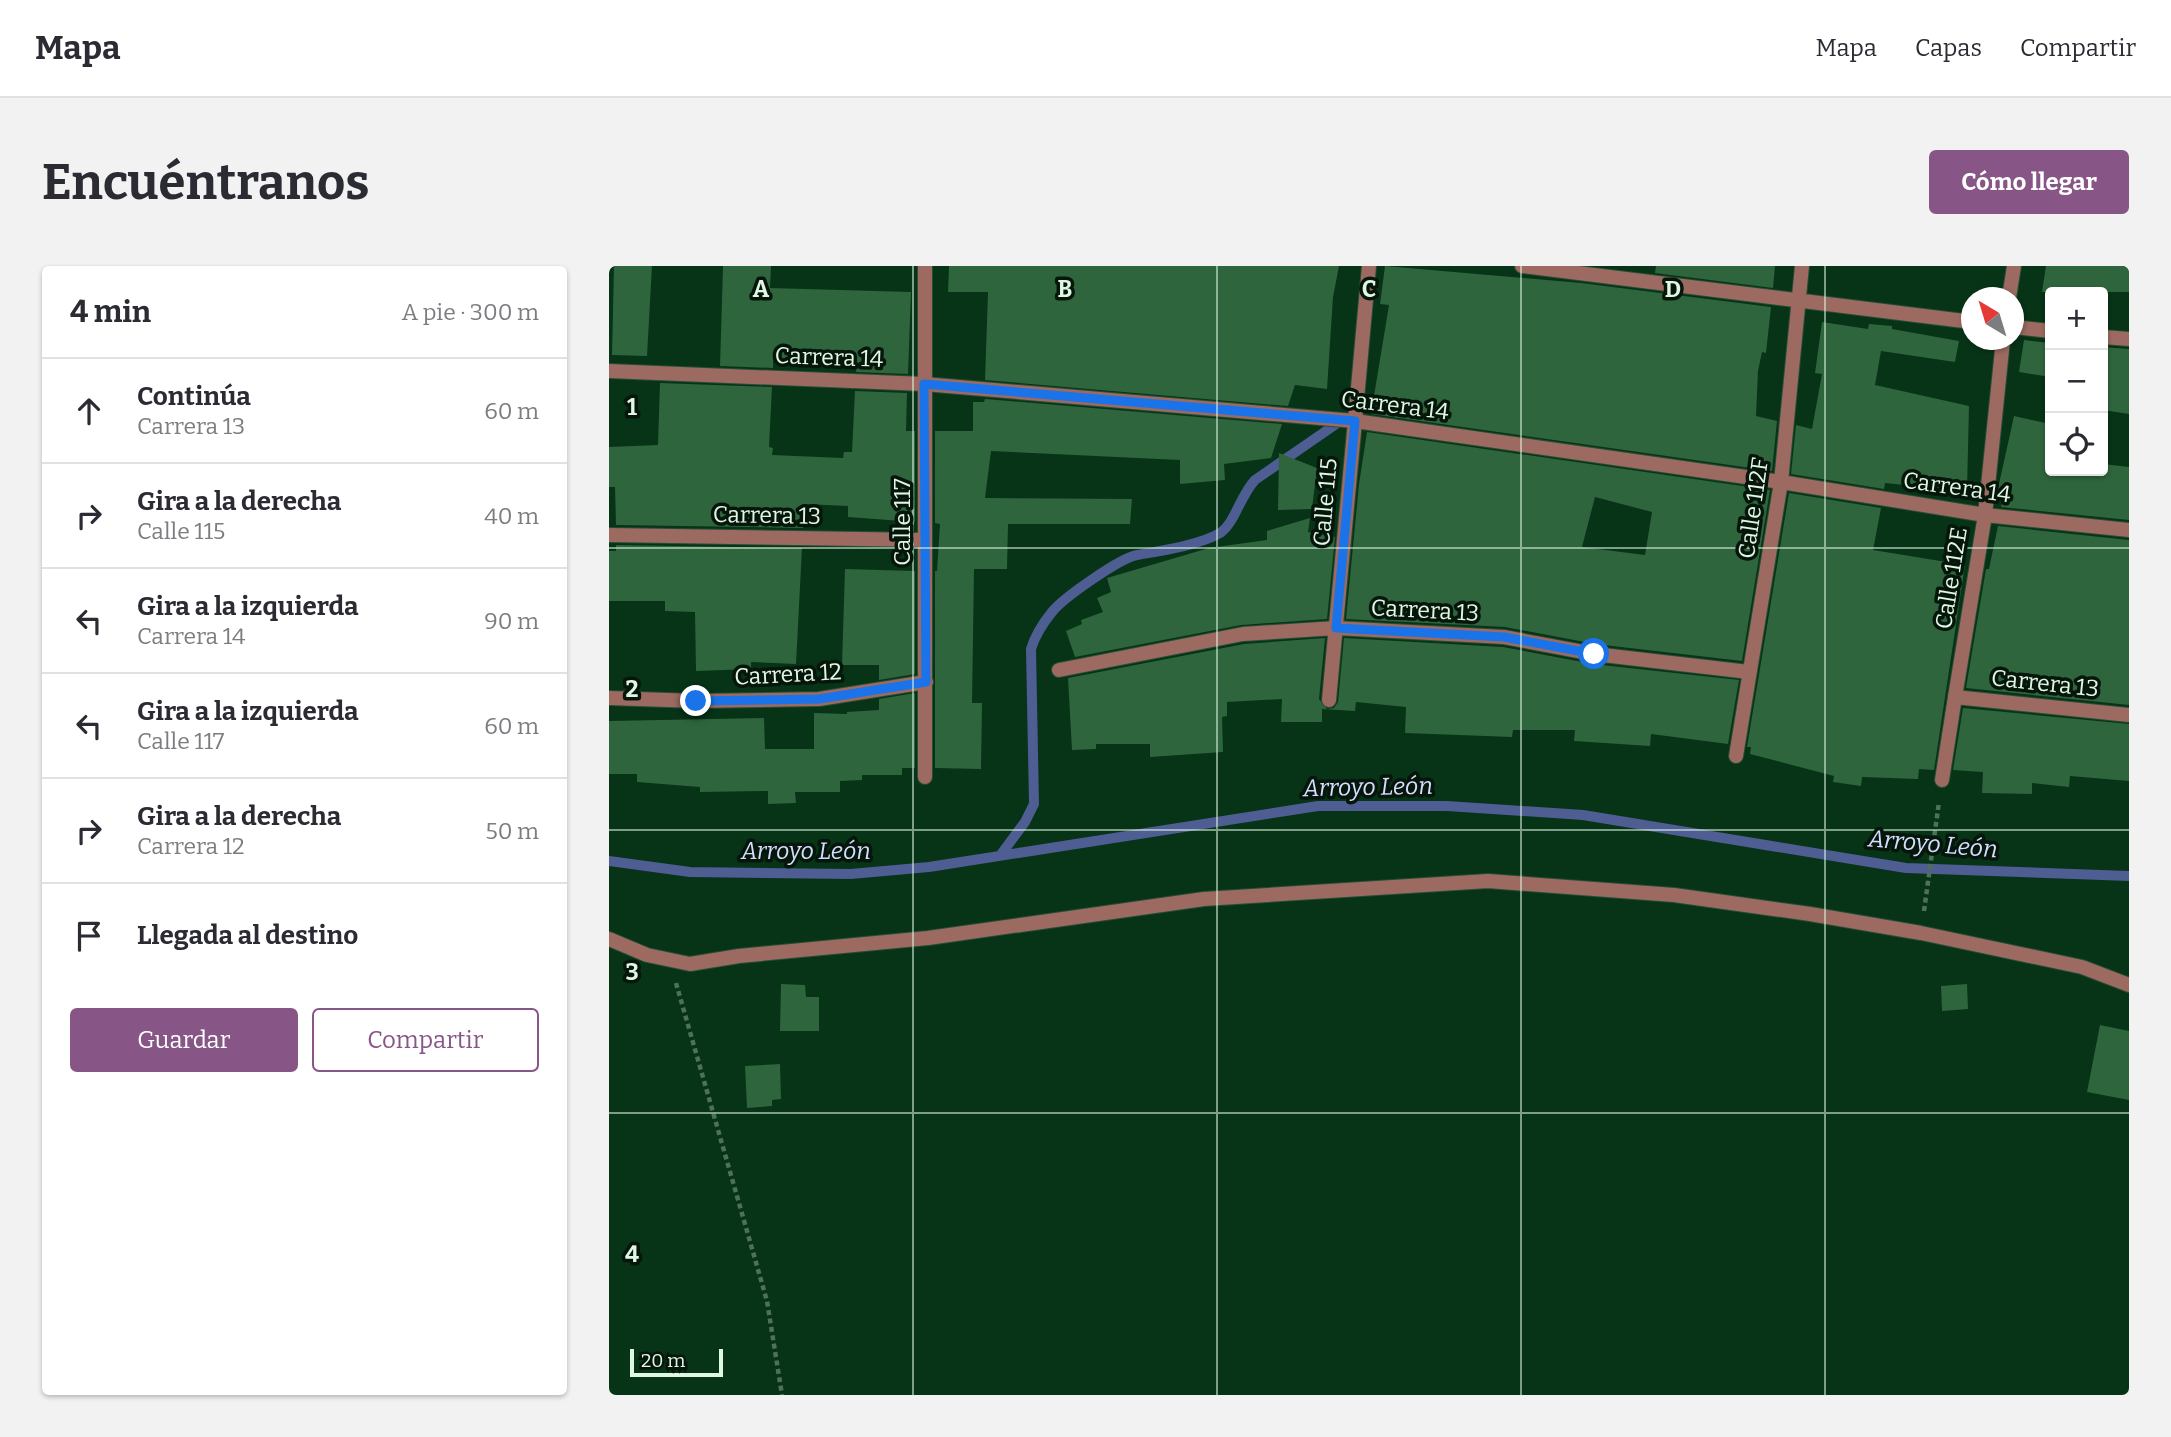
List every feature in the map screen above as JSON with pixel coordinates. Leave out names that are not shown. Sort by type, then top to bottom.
[{"type":"street","name":"Calle 117","points":[[925,266],[925,777]]},
{"type":"street","name":"Calle 115","points":[[1329,700],[1369,266]]},
{"type":"street","points":[[1522,266],[1961,321]]},
{"type":"street","name":"Calle 112F","points":[[1736,755],[1781,482],[1803,266]]},
{"type":"street","points":[[2011,287],[2014,266]]},
{"type":"street","points":[[2024,328],[2045,330]]},
{"type":"street","points":[[2108,337],[2129,339]]},
{"type":"street","name":"Calle 112E","points":[[1942,780],[1985,515],[2002,350]]},
{"type":"street","name":"Carrera 14","points":[[609,371],[924,384],[1355,421],[1781,482],[1985,515],[2129,530]]},
{"type":"street","name":"Carrera 13","points":[[609,535],[925,540]]},
{"type":"street","name":"Carrera 13","points":[[1059,670],[1243,634],[1336,628],[1504,637],[1594,654],[1749,672]]},
{"type":"street","name":"Carrera 12","points":[[609,698],[696,701],[819,699],[926,682]]},
{"type":"street","name":"Carrera 13","points":[[1955,697],[2129,715]]},
{"type":"street","points":[[609,939],[690,964],[739,956],[928,939],[1203,899],[1488,881],[1674,895],[1810,914],[1921,933],[2082,967],[2129,985]]},
{"type":"path","points":[[1923,917],[1939,801]]},
{"type":"path","points":[[670,960],[767,1301],[782,1395]]},
{"type":"building","points":[[614,266],[652,266],[647,356],[612,355]]},
{"type":"building","points":[[723,266],[771,266],[770,288],[911,292],[908,374],[856,372],[857,361],[773,358],[773,368],[720,366]]},
{"type":"building","points":[[949,266],[1339,266],[1333,297],[1327,389],[1295,385],[1288,406],[985,380],[988,292],[948,292]]},
{"type":"building","points":[[1385,266],[1581,283],[1771,307],[1766,353],[1762,352],[1758,371],[1756,416],[1777,421],[1772,471],[1371,414],[1389,305],[1380,304]]},
{"type":"building","points":[[1656,266],[1775,266],[1773,288],[1655,273]]},
{"type":"building","points":[[2046,266],[2129,266],[2129,292],[2108,292],[2108,287],[2045,287],[2045,292],[2042,292]]},
{"type":"building","points":[[1822,322],[1868,329],[1869,324],[1892,326],[1892,329],[1959,341],[1955,362],[1881,351],[1875,385],[1969,406],[1967,491],[1885,483],[1884,489],[1791,474],[1796,425],[1812,429],[1822,374],[1815,373]]},
{"type":"building","points":[[2024,340],[2045,342],[2045,376],[2019,372]]},
{"type":"building","points":[[2108,347],[2129,349],[2129,414],[2108,411]]},
{"type":"building","points":[[660,383],[772,387],[769,447],[773,448],[772,455],[843,458],[844,452],[852,452],[855,391],[907,393],[906,431],[915,431],[915,522],[848,517],[848,506],[804,504],[803,528],[616,525],[615,487],[609,487],[609,447],[658,445]]},
{"type":"building","points":[[985,399],[1282,424],[1271,458],[1224,464],[1225,480],[1180,484],[1180,460],[991,451],[985,498],[1132,499],[1130,524],[1008,524],[1007,569],[974,569],[972,703],[982,703],[981,769],[935,768],[935,571],[940,524],[935,523],[935,431],[973,431],[973,402],[984,402]]},
{"type":"building","points":[[2014,416],[2045,423],[2045,476],[2108,476],[2108,465],[2129,467],[2129,520],[2001,507],[2003,499],[1997,497]]},
{"type":"building","points":[[1367,432],[1770,490],[1742,661],[1595,644],[1505,627],[1346,619],[1359,484]],"holes":[[[1595,497],[1652,512],[1645,555],[1582,547]]]},
{"type":"building","points":[[1279,453],[1317,468],[1312,509],[1278,510]]},
{"type":"building","points":[[1789,493],[1881,508],[1873,550],[1965,565],[1934,770],[1919,769],[1918,779],[1862,777],[1861,786],[1833,782],[1834,776],[1750,754],[1751,747],[1747,747]]},
{"type":"building","points":[[1310,518],[1308,532],[1335,537],[1327,619],[1241,625],[1075,657],[1066,631],[1082,624],[1081,620],[1103,612],[1097,598],[1111,592],[1107,578],[1209,548],[1267,540],[1267,531]]},
{"type":"building","points":[[1998,526],[2129,540],[2129,705],[1966,688],[1986,569],[1989,569]]},
{"type":"building","points":[[616,545],[802,548],[796,664],[751,662],[751,669],[696,671],[695,612],[665,611],[665,601],[609,601],[609,551],[616,551]]},
{"type":"building","points":[[845,569],[915,571],[915,674],[879,680],[879,665],[842,665]]},
{"type":"building","points":[[1325,638],[1319,699],[1327,709],[1334,708],[1338,702],[1344,638],[1503,647],[1593,664],[1739,680],[1728,744],[1651,734],[1650,746],[1574,741],[1575,730],[1513,730],[1512,737],[1405,733],[1406,707],[1356,702],[1355,711],[1322,709],[1322,722],[1281,722],[1282,699],[1227,702],[1227,716],[1222,717],[1223,752],[1150,757],[1150,744],[1096,744],[1096,749],[1072,750],[1068,678],[1244,644]]},
{"type":"building","points":[[915,693],[915,768],[902,768],[902,775],[862,775],[862,780],[840,781],[840,792],[795,792],[796,803],[768,804],[768,791],[700,792],[700,787],[637,782],[637,774],[609,774],[609,721],[764,718],[765,749],[814,749],[814,713],[847,714],[879,710],[879,699]]},
{"type":"building","points":[[1963,708],[2129,724],[2129,781],[2070,776],[2069,787],[2032,783],[2032,794],[1982,793],[1983,772],[1953,770]]},
{"type":"building","points":[[781,984],[805,985],[806,997],[819,997],[819,1031],[780,1031]]},
{"type":"building","points":[[1967,984],[1968,1009],[1942,1011],[1941,986]]},
{"type":"building","points":[[2100,1025],[2129,1031],[2129,1100],[2087,1092]]},
{"type":"building","points":[[780,1064],[781,1099],[772,1100],[772,1106],[747,1108],[745,1066]]},
{"type":"waterway","points":[[1002,853],[1025,822],[1034,804],[1031,649],[1049,616],[1079,589],[1129,558],[1191,544],[1220,533],[1230,523],[1255,480],[1342,420]]},
{"type":"waterway","name":"Arroyo León","points":[[609,861],[690,872],[851,874],[929,867],[1318,806],[1447,806],[1583,815],[1906,868],[2129,876]]},
{"type":"route","points":[[696,701],[819,699],[926,682],[924,384],[1355,421],[1336,628],[1504,637],[1594,654]]}]
